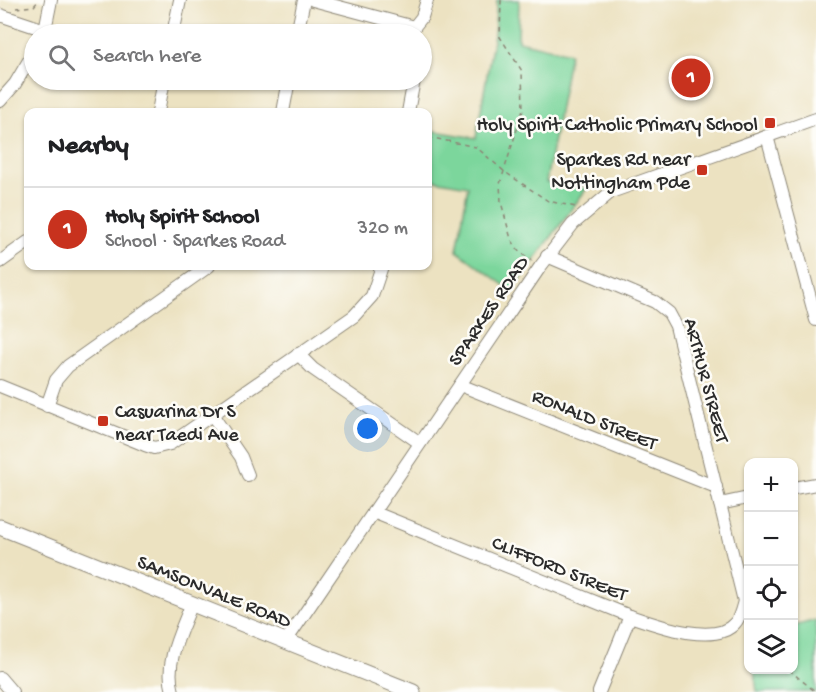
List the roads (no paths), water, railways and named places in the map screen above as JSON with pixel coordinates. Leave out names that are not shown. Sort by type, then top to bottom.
[{"type":"main road","name":"SAMSONVALE ROAD","points":[[0,527],[413,692]]},
{"type":"street","points":[[46,24],[51,0]]},
{"type":"street","points":[[175,24],[180,0]]},
{"type":"street","points":[[299,24],[304,0]]},
{"type":"street","points":[[313,0],[394,24]]},
{"type":"street","points":[[419,24],[427,0]]},
{"type":"street","points":[[4,11],[29,24]]},
{"type":"street","points":[[0,101],[15,84],[24,69]]},
{"type":"street","points":[[159,108],[162,90]]},
{"type":"street","points":[[284,108],[287,90]]},
{"type":"street","points":[[409,108],[412,90]]},
{"type":"street","name":"SPARKES ROAD","points":[[286,641],[561,236],[583,214],[611,192],[642,178],[816,118]]},
{"type":"street","points":[[767,136],[816,320]]},
{"type":"street","points":[[0,262],[24,245]]},
{"type":"street","name":"ARTHUR STREET","points":[[544,262],[655,302],[669,312],[675,326],[744,601],[736,623]]},
{"type":"street","points":[[46,406],[56,380],[68,366],[203,270]]},
{"type":"street","points":[[0,386],[154,448],[170,444],[213,416],[365,305],[377,285],[381,270]]},
{"type":"street","points":[[298,354],[313,369],[420,443]]},
{"type":"street","name":"RONALD STREET","points":[[459,385],[716,487]]},
{"type":"street","points":[[213,416],[241,457],[248,476]]},
{"type":"street","points":[[798,487],[816,484]]},
{"type":"street","points":[[720,504],[744,499]]},
{"type":"street","name":"CLIFFORD STREET","points":[[373,512],[630,616],[699,634],[725,630],[736,623]]},
{"type":"street","points":[[173,692],[168,675],[175,645],[192,603]]},
{"type":"street","points":[[598,692],[630,616]]},
{"type":"street","points":[[0,678],[12,692]]},
{"type":"place","name":"Holy Spirit School","points":[[691,78]]},
{"type":"place","name":"Holy Spirit Catholic Primary School","points":[[770,123]]},
{"type":"place","name":"Sparkes Rd near Nottingham Pde","points":[[702,170]]},
{"type":"place","name":"Casuarina Dr S near Taedi Ave","points":[[103,421]]}]
